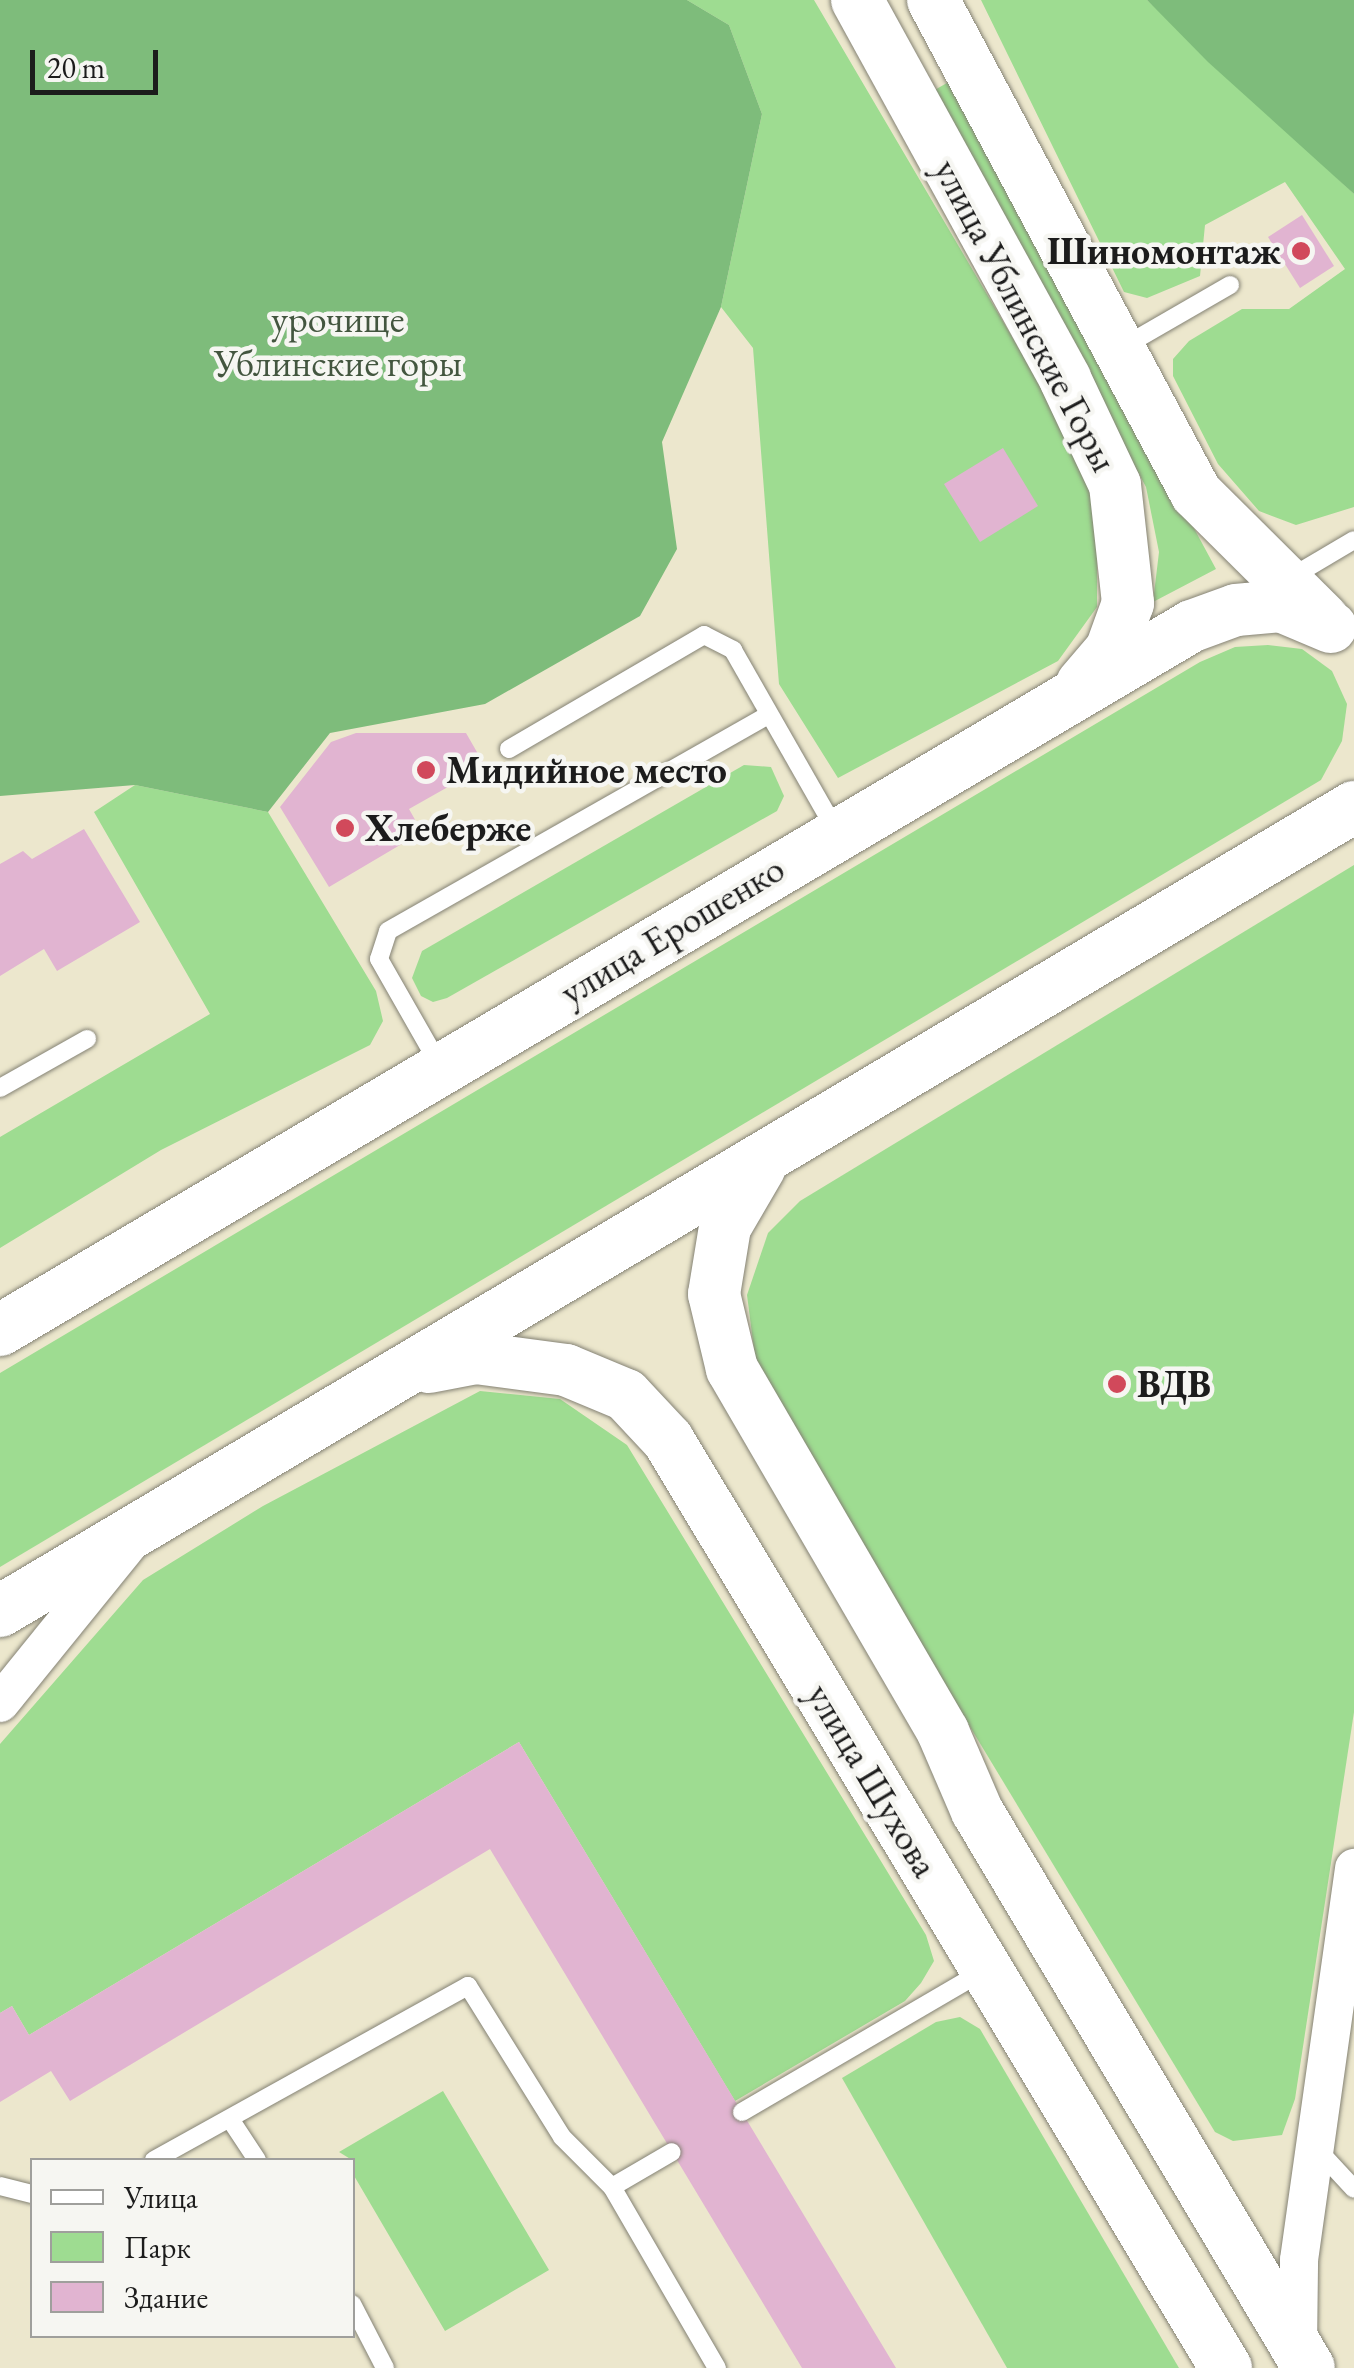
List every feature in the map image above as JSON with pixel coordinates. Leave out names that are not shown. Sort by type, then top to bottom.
[{"type":"main road","name":"улица Ублинские Горы","points":[[857,0],[1065,379],[1116,485],[1128,604],[1111,650],[1075,692]]},
{"type":"main road","name":"улица Ублинские Горы","points":[[933,0],[1196,494],[1342,640]]},
{"type":"main road","name":"улица Ерошенко","points":[[0,1330],[440,1066],[1192,626],[1236,610],[1280,606],[1342,640]]},
{"type":"main road","points":[[0,1611],[1353,811]]},
{"type":"main road","name":"улица Шухова","points":[[760,1165],[726,1227],[714,1294],[732,1369],[943,1732],[977,1811],[1304,2358]]},
{"type":"main road","name":"улица Шухова","points":[[406,1372],[476,1358],[566,1370],[626,1396],[693,1477],[1226,2368]]},
{"type":"street","points":[[0,1704],[145,1523]]},
{"type":"street","points":[[1304,2358],[1298,2260],[1354,1868]]},
{"type":"lane","points":[[1120,348],[1230,285]]},
{"type":"lane","points":[[1286,580],[1354,540]]},
{"type":"lane","points":[[509,749],[704,636],[734,650],[838,832]]},
{"type":"lane","points":[[440,1066],[379,958],[388,931],[768,714]]},
{"type":"lane","points":[[0,1088],[87,1039]]},
{"type":"lane","points":[[742,2112],[986,1970]]},
{"type":"lane","points":[[158,2158],[468,1986],[562,2137],[612,2187],[718,2368]]},
{"type":"lane","points":[[230,2119],[256,2158]]},
{"type":"lane","points":[[1314,2146],[1354,2189]]},
{"type":"lane","points":[[612,2187],[672,2152]]},
{"type":"lane","points":[[0,2186],[30,2194]]},
{"type":"lane","points":[[355,2310],[384,2368]]},
{"type":"green space","name":"урочище Ублинские горы","points":[[0,0],[687,0],[729,25],[762,114],[721,307],[662,442],[677,549],[640,616],[485,704],[330,733],[268,812],[135,785],[0,796]]},
{"type":"green space","points":[[687,0],[814,0],[1055,410],[1087,481],[1097,520],[1097,607],[1058,661],[838,778],[779,684],[753,348],[721,307],[762,114],[729,25]]},
{"type":"green space","points":[[981,0],[1147,0],[1354,194],[1354,507],[1296,525],[1259,511],[1218,464],[1173,376],[1173,359],[1189,341],[1242,309],[1289,309],[1345,269],[1285,182],[1205,225],[1200,276],[1147,298],[1124,292]]},
{"type":"green space","points":[[1147,0],[1354,0],[1354,194],[1208,62]]},
{"type":"green space","points":[[952,80],[1216,569],[1153,602],[1159,552],[1146,487],[933,91]]},
{"type":"green space","points":[[1235,647],[1302,649],[1332,671],[1347,704],[1342,741],[1321,780],[0,1567],[0,1373],[1200,662]]},
{"type":"green space","points":[[744,765],[771,767],[784,796],[777,811],[447,998],[433,1002],[421,996],[412,978],[422,951]]},
{"type":"green space","points":[[135,785],[268,812],[376,991],[383,1021],[370,1045],[161,1150],[0,1248],[0,1137],[210,1014],[94,812]]},
{"type":"green space","points":[[1354,865],[1354,1712],[1295,2099],[1282,2135],[1233,2141],[1215,2132],[799,1444],[756,1365],[747,1295],[768,1233],[800,1201]]},
{"type":"green space","points":[[480,1391],[560,1399],[627,1445],[926,1935],[934,1961],[921,1983],[905,2001],[735,2101],[519,1742],[29,2035],[12,2006],[0,2013],[0,1744],[143,1580],[263,1506]]},
{"type":"green space","points":[[960,2017],[980,2029],[1179,2368],[1007,2368],[842,2078],[936,2022]]},
{"type":"green space","points":[[443,2091],[549,2270],[445,2331],[355,2177],[355,2158],[339,2152]]},
{"type":"building","name":"Шиномонтаж","points":[[1302,215],[1334,266],[1300,288],[1268,237]]},
{"type":"building","points":[[1003,448],[1038,506],[980,542],[944,484]]},
{"type":"building","points":[[356,733],[466,733],[485,766],[409,809],[422,832],[329,887],[280,807],[331,742]]},
{"type":"building","points":[[84,829],[140,922],[57,971],[44,949],[0,976],[0,864],[23,851],[32,859]]},
{"type":"building","points":[[519,1742],[896,2368],[802,2368],[490,1849],[70,2101],[51,2071],[0,2102],[0,2013],[12,2006],[29,2035]]},
{"type":"place","name":"Шиномонтаж","points":[[1301,251]]},
{"type":"place","name":"Мидийное место","points":[[426,770]]},
{"type":"place","name":"Хлеберже","points":[[345,828]]},
{"type":"place","name":"ВДВ","points":[[1117,1384]]}]
